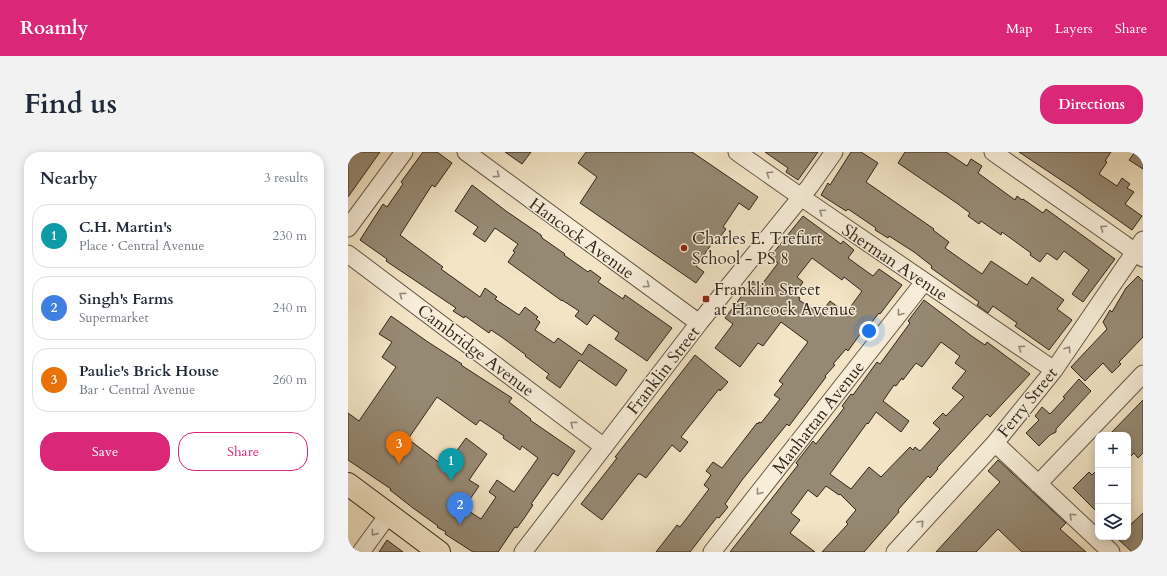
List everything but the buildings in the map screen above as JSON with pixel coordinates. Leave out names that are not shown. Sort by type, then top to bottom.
[{"type":"main road","points":[[348,484],[439,552]]},
{"type":"street","points":[[348,228],[404,152]]},
{"type":"street","name":"Hancock Avenue","points":[[466,152],[699,323]]},
{"type":"street","name":"Sherman Avenue","points":[[737,152],[1054,370]]},
{"type":"street","name":"Franklin Street","points":[[523,552],[699,323],[801,197],[834,152]]},
{"type":"street","points":[[993,152],[1140,250]]},
{"type":"street","name":"Ferry Street","points":[[895,552],[995,443],[1054,370],[1140,250]]},
{"type":"street","name":"Cambridge Avenue","points":[[348,254],[604,447]]},
{"type":"street","name":"Manhattan Avenue","points":[[712,552],[924,282]]},
{"type":"street","points":[[1038,484],[1143,374]]},
{"type":"street","points":[[995,443],[1111,552]]},
{"type":"street","points":[[361,552],[388,515]]},
{"type":"place","name":"Charles E. Trefurt School - PS 8","points":[[684,248]]},
{"type":"place","name":"Franklin Street at Hancock Avenue","points":[[706,299]]},
{"type":"place","name":"Paulie's Brick House","points":[[399,464]]},
{"type":"place","name":"C.H. Martin's","points":[[451,481]]},
{"type":"place","name":"Singh's Farms","points":[[460,525]]}]
